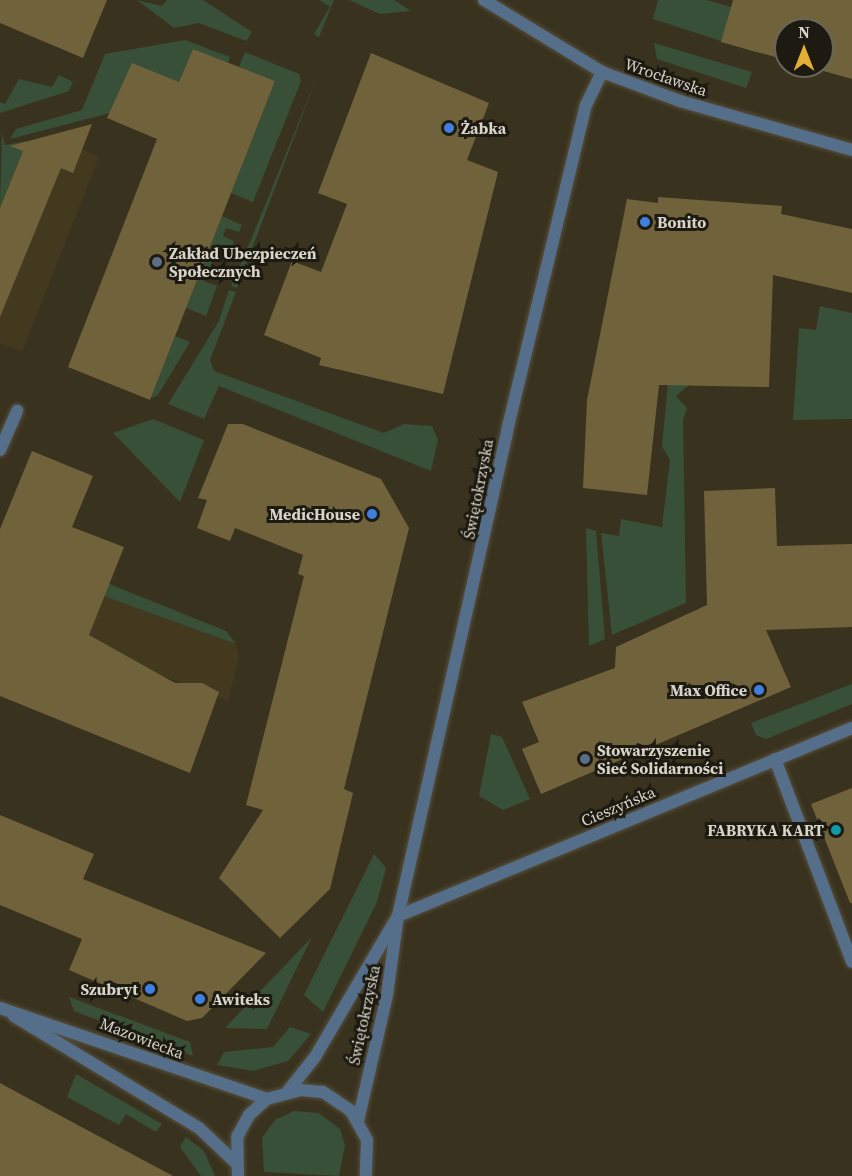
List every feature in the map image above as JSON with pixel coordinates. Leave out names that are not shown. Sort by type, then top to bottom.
[{"type":"street","name":"Wrocławska","points":[[484,0],[602,72],[680,101],[852,150]]},
{"type":"street","name":"Świętokrzyska","points":[[358,1121],[387,995],[398,916],[571,161],[586,105],[602,72]]},
{"type":"street","points":[[0,450],[17,411]]},
{"type":"street","name":"Cieszyńska","points":[[398,916],[852,728]]},
{"type":"street","points":[[775,759],[852,962]]},
{"type":"street","name":"Świętokrzyska","points":[[288,1091],[315,1057],[398,916]]},
{"type":"street","name":"Mazowiecka","points":[[3,1009],[267,1099]]},
{"type":"street","name":"Mazowiecka","points":[[3,1009],[199,1128],[235,1162]]},
{"type":"street","points":[[238,1176],[235,1162],[242,1126],[267,1099],[288,1091],[323,1092],[358,1121],[367,1140],[366,1175]]},
{"type":"shaded area","points":[[91,124],[82,149],[99,157],[22,352],[0,343],[0,208],[27,141]]},
{"type":"shaded area","points":[[29,569],[236,644],[239,657],[228,701],[17,620],[0,592]]},
{"type":"green space","points":[[137,0],[162,6],[167,0],[203,0],[252,32],[246,41],[199,23],[174,28]]},
{"type":"green space","points":[[319,0],[334,0],[319,37],[314,34],[330,7]]},
{"type":"green space","points":[[349,0],[394,0],[411,11],[380,14]]},
{"type":"green space","points":[[658,0],[707,0],[731,7],[727,21],[759,30],[755,52],[653,19]]},
{"type":"green space","points":[[185,40],[230,57],[228,63],[193,49],[179,82],[132,64],[110,113],[10,139],[16,129],[82,110],[105,54]]},
{"type":"green space","points":[[654,43],[752,72],[746,88],[657,59]]},
{"type":"green space","points":[[245,52],[299,74],[301,81],[253,202],[231,193],[275,81],[239,67]]},
{"type":"green space","points":[[59,75],[73,82],[69,91],[0,113],[0,102],[5,104],[19,79],[52,87]]},
{"type":"green space","points":[[317,77],[237,288],[231,286],[253,235]]},
{"type":"green space","points":[[2,133],[5,145],[27,141],[0,208]]},
{"type":"green space","points":[[222,216],[242,225],[239,232],[226,228],[223,236],[234,241],[231,252],[218,248],[204,281],[217,286],[206,316],[186,308]]},
{"type":"green space","points":[[229,290],[236,292],[210,360],[214,371],[384,433],[404,424],[432,426],[438,440],[431,471],[219,386],[204,419],[168,404],[219,321]]},
{"type":"green space","points":[[820,306],[852,313],[852,419],[793,420],[799,328],[816,330]]},
{"type":"green space","points":[[175,336],[190,342],[158,395],[151,398]]},
{"type":"green space","points":[[689,348],[688,386],[676,396],[687,408],[683,420],[686,603],[612,635],[601,533],[619,536],[621,519],[662,527],[670,460],[662,446],[668,383]]},
{"type":"green space","points":[[153,419],[204,440],[180,502],[113,433]]},
{"type":"green space","points":[[586,528],[596,531],[605,639],[589,646]]},
{"type":"green space","points":[[35,554],[226,631],[236,644],[29,569]]},
{"type":"green space","points":[[852,684],[852,704],[766,739],[756,735],[751,723]]},
{"type":"green space","points":[[491,734],[502,737],[530,799],[503,810],[479,796]]},
{"type":"green space","points":[[374,854],[386,868],[377,902],[323,1012],[304,995]]},
{"type":"green space","points":[[312,937],[267,1029],[225,1028]]},
{"type":"green space","points":[[69,997],[190,1042],[193,1056],[74,1011]]},
{"type":"green space","points":[[290,1027],[311,1034],[288,1061],[253,1071],[217,1065],[224,1052],[273,1047]]},
{"type":"green space","points":[[76,1074],[162,1124],[156,1132],[126,1114],[119,1125],[67,1097]]},
{"type":"green space","points":[[294,1111],[319,1113],[340,1129],[345,1145],[339,1176],[264,1172],[262,1138],[275,1120]]},
{"type":"green space","points":[[186,1137],[204,1151],[215,1176],[201,1176],[180,1147]]},
{"type":"building","points":[[0,0],[107,0],[83,58],[0,23]]},
{"type":"building","points":[[733,0],[852,0],[852,79],[834,74],[834,18],[774,18],[774,57],[721,42]]},
{"type":"building","name":"Zakład Ubezpieczeń Społecznych","points":[[193,49],[275,81],[150,400],[68,367],[157,139],[107,118],[132,63],[179,82]]},
{"type":"building","points":[[371,53],[489,103],[467,160],[498,172],[443,394],[319,365],[321,358],[264,335],[292,261],[321,272],[347,204],[318,193]]},
{"type":"building","points":[[92,124],[73,173],[61,168],[0,317],[0,208],[23,151],[10,146]]},
{"type":"building","points":[[658,197],[782,206],[781,214],[852,229],[852,293],[773,275],[769,387],[659,385],[647,495],[583,488],[587,400],[627,199],[658,203]]},
{"type":"building","points":[[228,424],[243,424],[381,479],[409,528],[344,789],[353,793],[330,889],[280,938],[219,878],[263,810],[246,805],[304,576],[298,574],[303,555],[235,528],[230,541],[197,528],[207,500],[198,498]]},
{"type":"building","points":[[32,451],[93,476],[72,527],[124,547],[89,635],[175,683],[202,683],[219,692],[190,773],[0,696],[0,529]]},
{"type":"building","points":[[775,488],[777,546],[852,544],[852,627],[766,630],[791,687],[541,794],[522,749],[539,742],[522,702],[615,668],[616,647],[707,605],[704,491]]},
{"type":"building","name":"FABRYKA KART","points":[[852,788],[852,903],[850,903],[811,804]]},
{"type":"building","points":[[0,815],[94,854],[83,879],[266,953],[202,1018],[187,1021],[69,970],[82,939],[0,905]]},
{"type":"building","points":[[0,1083],[46,1108],[173,1176],[0,1176]]},
{"type":"place","name":"Żabka","points":[[449,128]]},
{"type":"place","name":"Bonito","points":[[645,222]]},
{"type":"place","name":"Zakład Ubezpieczeń Społecznych","points":[[157,262]]},
{"type":"place","name":"MedicHouse","points":[[372,514]]},
{"type":"place","name":"Max Office","points":[[759,690]]},
{"type":"place","name":"Stowarzyszenie Sieć Solidarności","points":[[585,759]]},
{"type":"place","name":"FABRYKA KART","points":[[836,830]]},
{"type":"place","name":"Szubryt","points":[[150,989]]},
{"type":"place","name":"Awiteks","points":[[200,999]]}]
